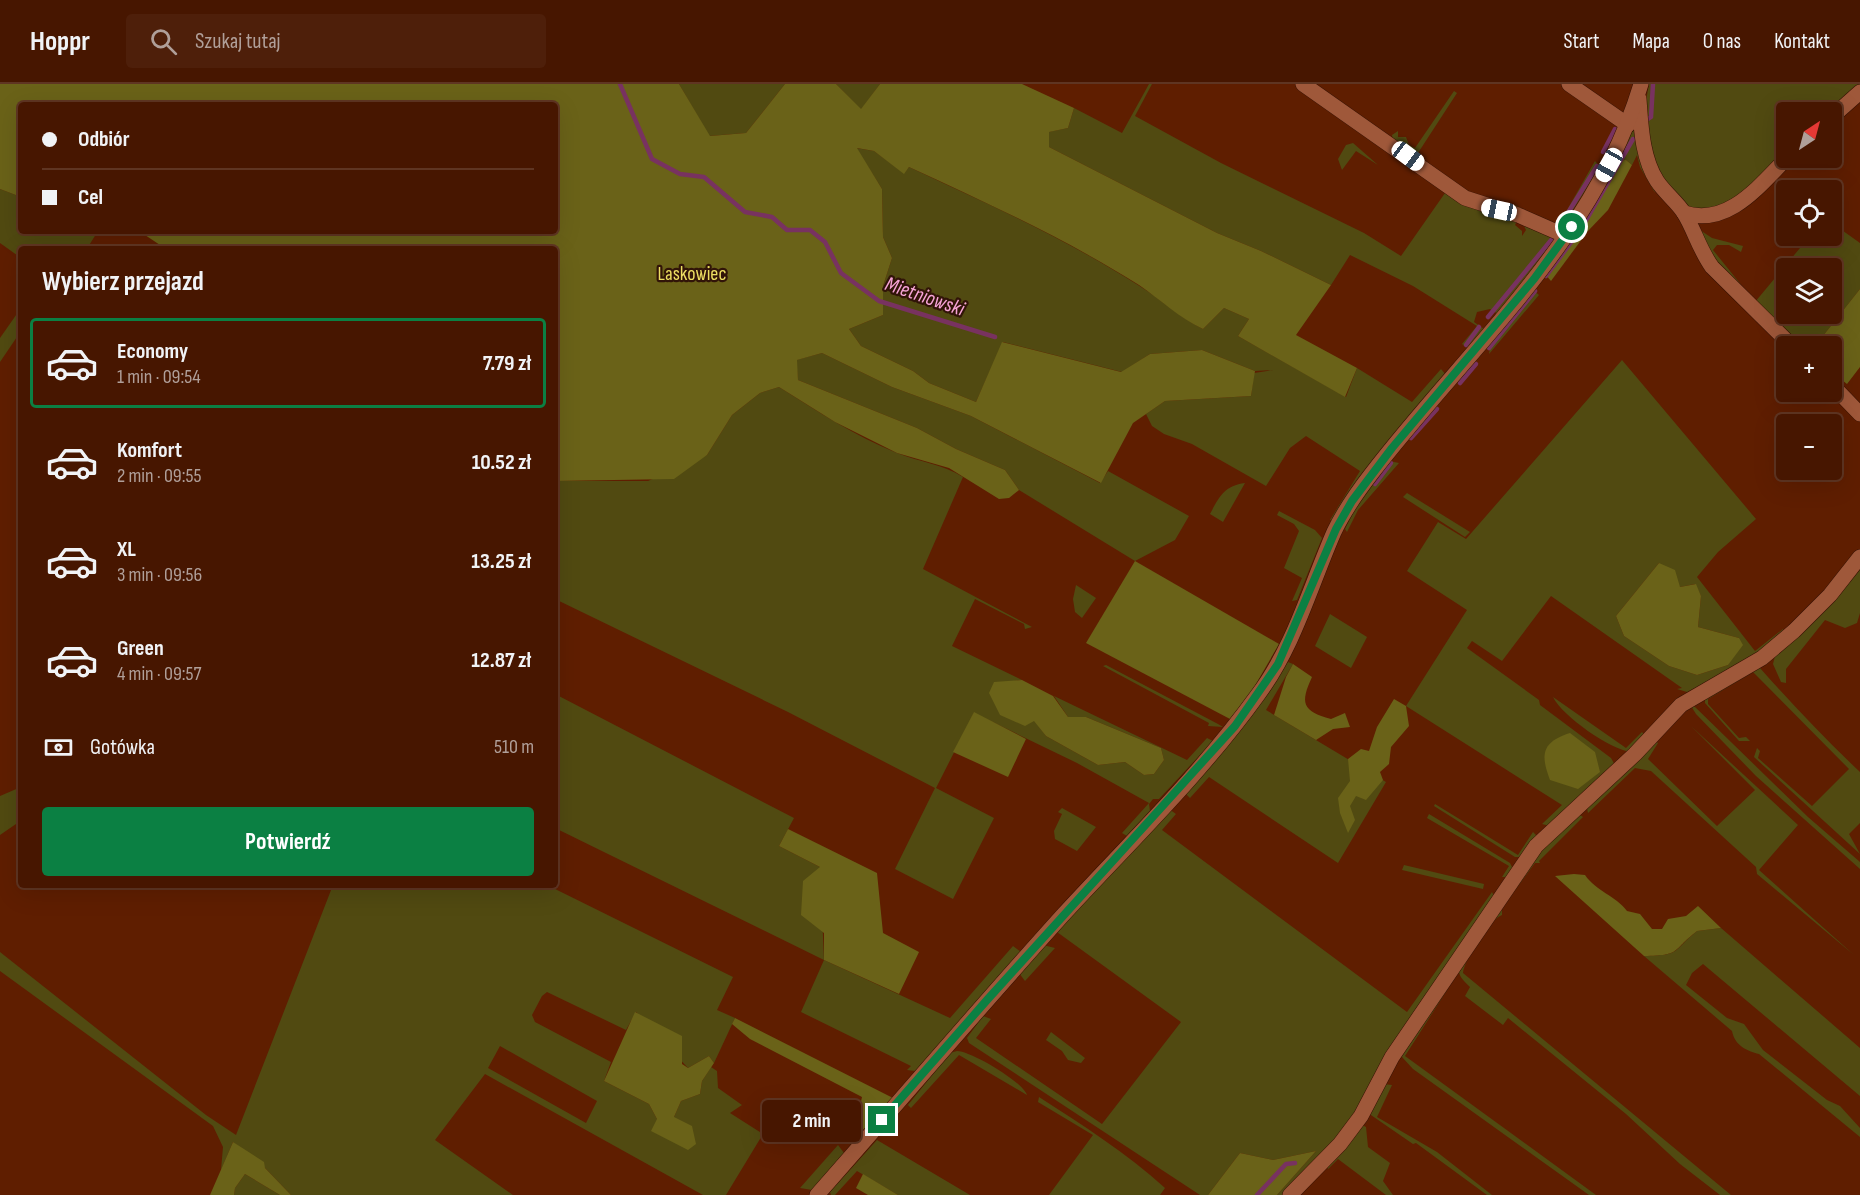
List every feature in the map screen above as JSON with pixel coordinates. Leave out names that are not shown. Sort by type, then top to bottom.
[{"type":"street","points":[[1303,84],[1465,198],[1518,215],[1566,236]]},
{"type":"street","points":[[1569,84],[1628,124]]},
{"type":"street","points":[[817,1195],[991,996],[1235,726],[1278,664],[1336,529],[1352,501],[1392,448],[1534,279],[1566,236],[1591,198],[1628,124],[1640,89]]},
{"type":"street","points":[[1640,89],[1641,125],[1649,166],[1670,199],[1684,213],[1701,252],[1712,267],[1782,336]]},
{"type":"street","points":[[1842,108],[1860,92]]},
{"type":"street","points":[[1684,213],[1697,217],[1721,213],[1752,192],[1777,168]]},
{"type":"street","points":[[1842,395],[1860,414]]},
{"type":"street","points":[[1290,1195],[1350,1131],[1392,1057],[1536,846],[1635,754],[1681,705],[1762,658],[1794,631],[1830,595],[1860,557]]},
{"type":"shaded area","points":[[679,84],[785,84],[746,133],[709,136]]},
{"type":"shaded area","points":[[836,84],[880,84],[861,110]]},
{"type":"shaded area","points":[[1149,84],[1152,84],[1135,116],[1221,163],[1364,233],[1401,256],[1445,193],[1517,221],[1515,225],[1522,231],[1522,236],[1526,230],[1524,226],[1552,237],[1554,240],[1498,314],[1490,309],[1477,312],[1474,322],[1484,329],[1468,348],[1462,344],[1477,326],[1413,286],[1350,255],[1331,285],[1261,251],[1217,233],[1049,147],[1048,132],[1068,128],[1074,108],[1122,133]]},
{"type":"shaded area","points":[[1649,84],[1860,84],[1842,102],[1776,102],[1776,163],[1742,195],[1708,213],[1684,207],[1653,164],[1645,106]]},
{"type":"shaded area","points":[[1454,91],[1457,93],[1416,156],[1393,140],[1392,135],[1398,131],[1398,137],[1406,137],[1409,145],[1415,148]]},
{"type":"shaded area","points":[[1633,130],[1636,132],[1655,193],[1640,167],[1637,155],[1632,165],[1626,160],[1617,161]]},
{"type":"shaded area","points":[[1353,143],[1378,165],[1356,151],[1342,170],[1338,159],[1346,145]]},
{"type":"shaded area","points":[[856,148],[874,151],[904,173],[909,167],[1054,237],[1111,268],[1203,329],[1224,308],[1249,319],[1238,336],[1346,397],[1357,368],[1412,402],[1441,369],[1446,375],[1333,520],[1330,520],[1360,471],[1306,436],[1290,448],[1266,486],[1192,444],[1164,434],[1152,426],[1146,414],[1165,401],[1251,396],[1254,373],[1274,370],[1255,371],[1202,350],[1150,354],[1122,372],[1003,342],[976,402],[929,383],[913,371],[861,346],[849,329],[883,315],[883,286],[892,258],[883,237],[882,189]]},
{"type":"shaded area","points":[[1595,161],[1600,167],[1563,226],[1557,227],[1514,208],[1515,205],[1552,224],[1559,224]]},
{"type":"shaded area","points":[[0,189],[18,196],[18,234],[96,234],[89,246],[18,246],[18,256],[0,243]]},
{"type":"shaded area","points":[[1700,230],[1712,238],[1743,246],[1741,252],[1729,245],[1717,245],[1713,250],[1755,302],[1776,277],[1776,324],[1832,324],[1823,336],[1787,336],[1719,271]]},
{"type":"shaded area","points":[[1842,230],[1860,243],[1860,289],[1842,312],[1842,258],[1792,258],[1802,246],[1842,246]]},
{"type":"shaded area","points":[[1533,290],[1539,295],[1489,354],[1491,342]]},
{"type":"shaded area","points":[[18,312],[18,335],[0,362],[0,338]]},
{"type":"shaded area","points":[[822,353],[892,387],[971,416],[1100,483],[1108,471],[1189,516],[1175,540],[1135,561],[1019,490],[1005,470],[956,449],[917,428],[798,380],[796,360]]},
{"type":"shaded area","points":[[1622,360],[1756,519],[1718,552],[1697,577],[1755,651],[1783,629],[1784,633],[1751,659],[1687,692],[1677,689],[1682,688],[1551,596],[1502,661],[1472,641],[1467,648],[1539,700],[1540,705],[1611,758],[1616,767],[1550,826],[1542,824],[1562,805],[1406,706],[1467,610],[1407,571],[1438,522],[1466,539]],"holes":[[[1659,563],[1680,587],[1695,584],[1701,596],[1698,627],[1739,638],[1728,665],[1697,675],[1669,666],[1624,636],[1616,616]]]},
{"type":"shaded area","points":[[779,387],[866,439],[963,477],[923,569],[1032,627],[1025,629],[1024,624],[975,599],[952,646],[1022,680],[1006,682],[1046,736],[1098,765],[1125,762],[1144,775],[1154,774],[1164,760],[1161,748],[1086,717],[1068,717],[1054,696],[1187,760],[1207,738],[1213,741],[1159,799],[1153,799],[1149,804],[1150,811],[1127,836],[1122,833],[1149,803],[1077,763],[974,713],[936,788],[994,818],[953,899],[895,869],[935,788],[788,712],[558,600],[558,481],[648,481],[707,455],[732,415],[760,393]]},
{"type":"shaded area","points":[[1389,461],[1399,463],[1358,510],[1347,532],[1345,529],[1356,507]]},
{"type":"shaded area","points":[[1245,483],[1223,522],[1210,514],[1219,498],[1227,490]]},
{"type":"shaded area","points":[[1407,493],[1470,532],[1465,537],[1403,497]]},
{"type":"shaded area","points":[[1279,511],[1315,530],[1322,538],[1297,600],[1292,601],[1302,578],[1284,568],[1299,531],[1294,524],[1277,515]]},
{"type":"shaded area","points":[[1860,564],[1860,613],[1857,623],[1845,628],[1825,620],[1786,669],[1786,683],[1781,682],[1773,664],[1775,656]]},
{"type":"shaded area","points":[[1076,585],[1096,598],[1082,618],[1075,612],[1073,599]]},
{"type":"shaded area","points":[[1330,614],[1367,637],[1351,668],[1315,646]]},
{"type":"shaded area","points":[[1288,662],[1293,664],[1266,710],[1386,782],[1338,863],[1209,777],[1190,798],[1184,792],[1242,727]]},
{"type":"shaded area","points":[[1106,665],[1223,727],[1208,726],[1209,723],[1103,666]]},
{"type":"shaded area","points":[[1755,666],[1760,668],[1808,721],[1860,772],[1860,823],[1849,834],[1860,854],[1754,757],[1757,748],[1760,751],[1758,758],[1812,806],[1849,769],[1753,672],[1708,699],[1708,704],[1739,738],[1746,737],[1750,741],[1739,741],[1705,703],[1705,698],[1719,686]]},
{"type":"shaded area","points":[[558,696],[794,818],[779,846],[820,867],[824,960],[558,829]]},
{"type":"shaded area","points":[[1553,697],[1626,748],[1642,732],[1646,737],[1631,752],[1622,750],[1600,739],[1576,722]]},
{"type":"shaded area","points":[[1693,705],[1808,817],[1860,862],[1860,869],[1756,776],[1696,714],[1691,706]]},
{"type":"shaded area","points":[[1691,726],[1798,825],[1759,870],[1854,955],[1757,874],[1756,867],[1651,771],[1635,768],[1588,813],[1587,808],[1654,740],[1658,743],[1648,759],[1717,826],[1755,790]]},
{"type":"shaded area","points":[[18,788],[18,824],[0,835],[0,796]]},
{"type":"shaded area","points":[[1435,804],[1518,855],[1533,832],[1538,837],[1520,857],[1515,857],[1434,806]]},
{"type":"shaded area","points":[[1062,808],[1096,827],[1077,851],[1055,839],[1054,831],[1062,814],[1058,812]]},
{"type":"shaded area","points":[[1169,809],[1176,814],[1162,830],[1407,1012],[1492,892],[1494,896],[1350,1125],[1284,1195],[1277,1195],[1316,1151],[1273,1160],[1240,1153],[1208,1195],[1200,1195],[969,1043],[967,1038],[983,1016],[991,1019],[976,1038],[1102,1124],[1181,1022],[1057,932]]},
{"type":"shaded area","points":[[1577,813],[1583,817],[1539,861],[1540,863],[1535,863],[1502,908],[1502,915],[1491,924],[1478,941],[1463,973],[1731,1195],[1720,1195],[1680,1164],[1626,1114],[1508,1018],[1503,1025],[1465,996],[1470,987],[1460,974],[1460,964],[1534,856]]},
{"type":"shaded area","points":[[1429,814],[1510,863],[1513,869],[1507,877],[1502,877],[1509,866],[1427,818]]},
{"type":"shaded area","points":[[1404,865],[1484,884],[1483,889],[1402,870]]},
{"type":"shaded area","points":[[332,888],[553,888],[733,977],[717,1010],[735,1018],[714,1063],[709,1056],[688,1068],[636,1012],[626,1030],[547,992],[542,996],[532,1015],[535,1022],[611,1062],[604,1081],[649,1104],[657,1119],[674,1117],[681,1101],[700,1094],[702,1081],[711,1067],[717,1071],[718,1088],[742,1105],[730,1113],[763,1134],[726,1195],[703,1195],[485,1074],[435,1140],[513,1195],[291,1195],[265,1168],[233,1142],[221,1170],[223,1147],[213,1126],[0,971],[0,952],[206,1115],[236,1135]],"holes":[[[500,1046],[597,1101],[586,1123],[488,1068]]]},
{"type":"shaded area","points":[[1721,928],[1860,1048],[1860,1096],[1703,964],[1692,973],[1686,985],[1727,1018],[1744,1024],[1763,1050],[1827,1100],[1840,1106],[1860,1128],[1860,1137],[1759,1054],[1742,1047],[1736,1041],[1732,1031],[1644,956],[1671,953],[1697,931]]},
{"type":"shaded area","points":[[1043,945],[1055,948],[1025,981],[1019,973]]},
{"type":"shaded area","points":[[1013,946],[1021,952],[915,1071],[907,1070],[911,1066],[801,1012],[824,960],[950,1018]]},
{"type":"shaded area","points":[[1448,986],[1405,1056],[1596,1195],[1589,1195],[1413,1069],[1402,1057],[1402,1051]]},
{"type":"shaded area","points":[[1051,1032],[1085,1058],[1081,1063],[1068,1060],[1062,1051],[1046,1040]]},
{"type":"shaded area","points":[[964,1052],[996,1068],[1023,1089],[1027,1095],[959,1055],[911,1108],[908,1105],[950,1053]]},
{"type":"shaded area","points":[[1383,1084],[1392,1085],[1377,1117],[1437,1152],[1492,1195],[1487,1195],[1416,1143],[1413,1144],[1368,1113]]},
{"type":"shaded area","points":[[1039,1097],[1104,1140],[1150,1175],[1165,1188],[1160,1195],[1049,1195],[1093,1135],[1038,1102]]},
{"type":"shaded area","points":[[1360,1124],[1366,1127],[1368,1147],[1390,1163],[1383,1181],[1393,1195],[1386,1195],[1338,1159],[1328,1169],[1326,1165]]},
{"type":"shaded area","points":[[877,1140],[970,1195],[898,1195],[857,1171],[835,1195],[831,1195],[830,1192]]},
{"type":"shaded area","points":[[838,1145],[844,1153],[812,1190],[800,1188]]},
{"type":"shaded area","points":[[245,1174],[280,1195],[234,1195],[235,1188]]},
{"type":"green space","name":"Laskowiec","points":[[0,84],[679,84],[710,136],[746,133],[785,84],[836,84],[861,109],[880,84],[1022,84],[1074,108],[1068,128],[1049,132],[1049,147],[1217,233],[1261,251],[1331,285],[1296,335],[1357,368],[1345,397],[1238,336],[1249,319],[1224,308],[1203,329],[1178,314],[1139,285],[1055,237],[909,167],[904,174],[874,151],[857,148],[882,189],[883,237],[892,258],[883,286],[883,315],[849,329],[861,346],[913,371],[929,383],[976,402],[1002,342],[1121,372],[1150,354],[1202,350],[1255,371],[1251,396],[1165,401],[1133,423],[1101,483],[971,416],[892,387],[822,353],[797,360],[798,380],[917,428],[956,449],[1005,470],[1019,490],[1009,498],[999,499],[949,468],[897,453],[835,422],[779,387],[760,393],[732,415],[707,455],[674,479],[558,481],[558,246],[162,246],[144,234],[558,234],[558,102],[18,102],[18,196],[0,189]]},
{"type":"green space","points":[[1626,160],[1632,165],[1608,210],[1587,232],[1580,226],[1617,161]]},
{"type":"green space","points":[[1572,235],[1582,239],[1551,281],[1544,273]]},
{"type":"green space","points":[[1860,289],[1860,367],[1847,384],[1842,380],[1842,336],[1823,336],[1832,324],[1842,324],[1842,312]]},
{"type":"green space","points":[[1135,561],[1279,644],[1249,696],[1230,719],[1086,643]]},
{"type":"green space","points":[[1659,563],[1675,570],[1680,587],[1696,584],[1701,596],[1698,627],[1739,638],[1743,645],[1728,665],[1697,675],[1669,666],[1624,636],[1616,616]]},
{"type":"green space","points":[[1293,664],[1312,677],[1305,700],[1309,709],[1331,719],[1345,713],[1350,727],[1333,729],[1316,740],[1274,715],[1286,677]]},
{"type":"green space","points":[[1022,680],[1053,696],[1068,717],[1086,717],[1161,748],[1164,760],[1154,774],[1144,775],[1125,762],[1098,765],[1046,736],[1034,721],[1025,726],[1000,715],[989,693],[994,682]]},
{"type":"green space","points":[[1394,699],[1406,706],[1409,726],[1391,747],[1389,764],[1380,772],[1383,780],[1366,800],[1356,796],[1350,806],[1355,820],[1348,833],[1340,813],[1338,798],[1350,781],[1348,759],[1361,749],[1369,751],[1377,727]]},
{"type":"green space","points":[[974,712],[1026,739],[1008,777],[953,752]]},
{"type":"green space","points":[[1570,733],[1595,752],[1600,772],[1578,789],[1550,780],[1545,763],[1546,750],[1549,745],[1554,740]]},
{"type":"green space","points":[[788,829],[877,873],[883,933],[919,952],[899,994],[824,960],[824,933],[801,915],[803,881],[820,867],[779,846]]},
{"type":"green space","points":[[1585,875],[1627,911],[1640,914],[1652,929],[1662,929],[1668,919],[1686,916],[1698,906],[1721,928],[1697,931],[1675,951],[1665,955],[1644,956],[1555,876]]},
{"type":"green space","points":[[635,1012],[682,1036],[682,1064],[688,1068],[709,1056],[714,1063],[702,1081],[700,1094],[681,1101],[674,1117],[692,1126],[696,1144],[688,1150],[651,1131],[657,1119],[649,1104],[604,1081]]},
{"type":"green space","points":[[735,1018],[893,1098],[863,1130],[856,1124],[862,1097],[750,1039],[732,1024]]},
{"type":"green space","points":[[233,1142],[264,1162],[265,1168],[291,1195],[280,1195],[245,1174],[235,1188],[234,1195],[210,1195]]},
{"type":"green space","points":[[1316,1151],[1277,1195],[1208,1195],[1240,1153],[1273,1160]]},
{"type":"green space","points":[[863,1174],[898,1195],[868,1195],[856,1188]]},
{"type":"waterway","name":"Mietniowski","points":[[620,84],[652,159],[680,174],[704,177],[745,212],[772,217],[787,230],[810,230],[825,242],[841,273],[879,301],[995,337]]},
{"type":"waterway","points":[[1648,119],[1651,117],[1653,84]]},
{"type":"waterway","points":[[1603,152],[1615,129]]},
{"type":"waterway","points":[[1582,227],[1633,139]]},
{"type":"waterway","points":[[1561,224],[1597,166]]},
{"type":"waterway","points":[[1546,276],[1575,237]]},
{"type":"waterway","points":[[1488,317],[1552,239]]},
{"type":"waterway","points":[[1489,348],[1535,291]]},
{"type":"waterway","points":[[1466,345],[1479,327]]},
{"type":"waterway","points":[[1460,383],[1476,364]]},
{"type":"waterway","points":[[1411,438],[1437,409]]},
{"type":"waterway","points":[[1375,484],[1391,463]]},
{"type":"waterway","points":[[1257,1195],[1286,1164],[1295,1163]]},
{"type":"route","points":[[882,1120],[1064,914],[1235,726],[1261,692],[1278,664],[1336,529],[1352,501],[1392,448],[1534,279],[1572,227]]}]
